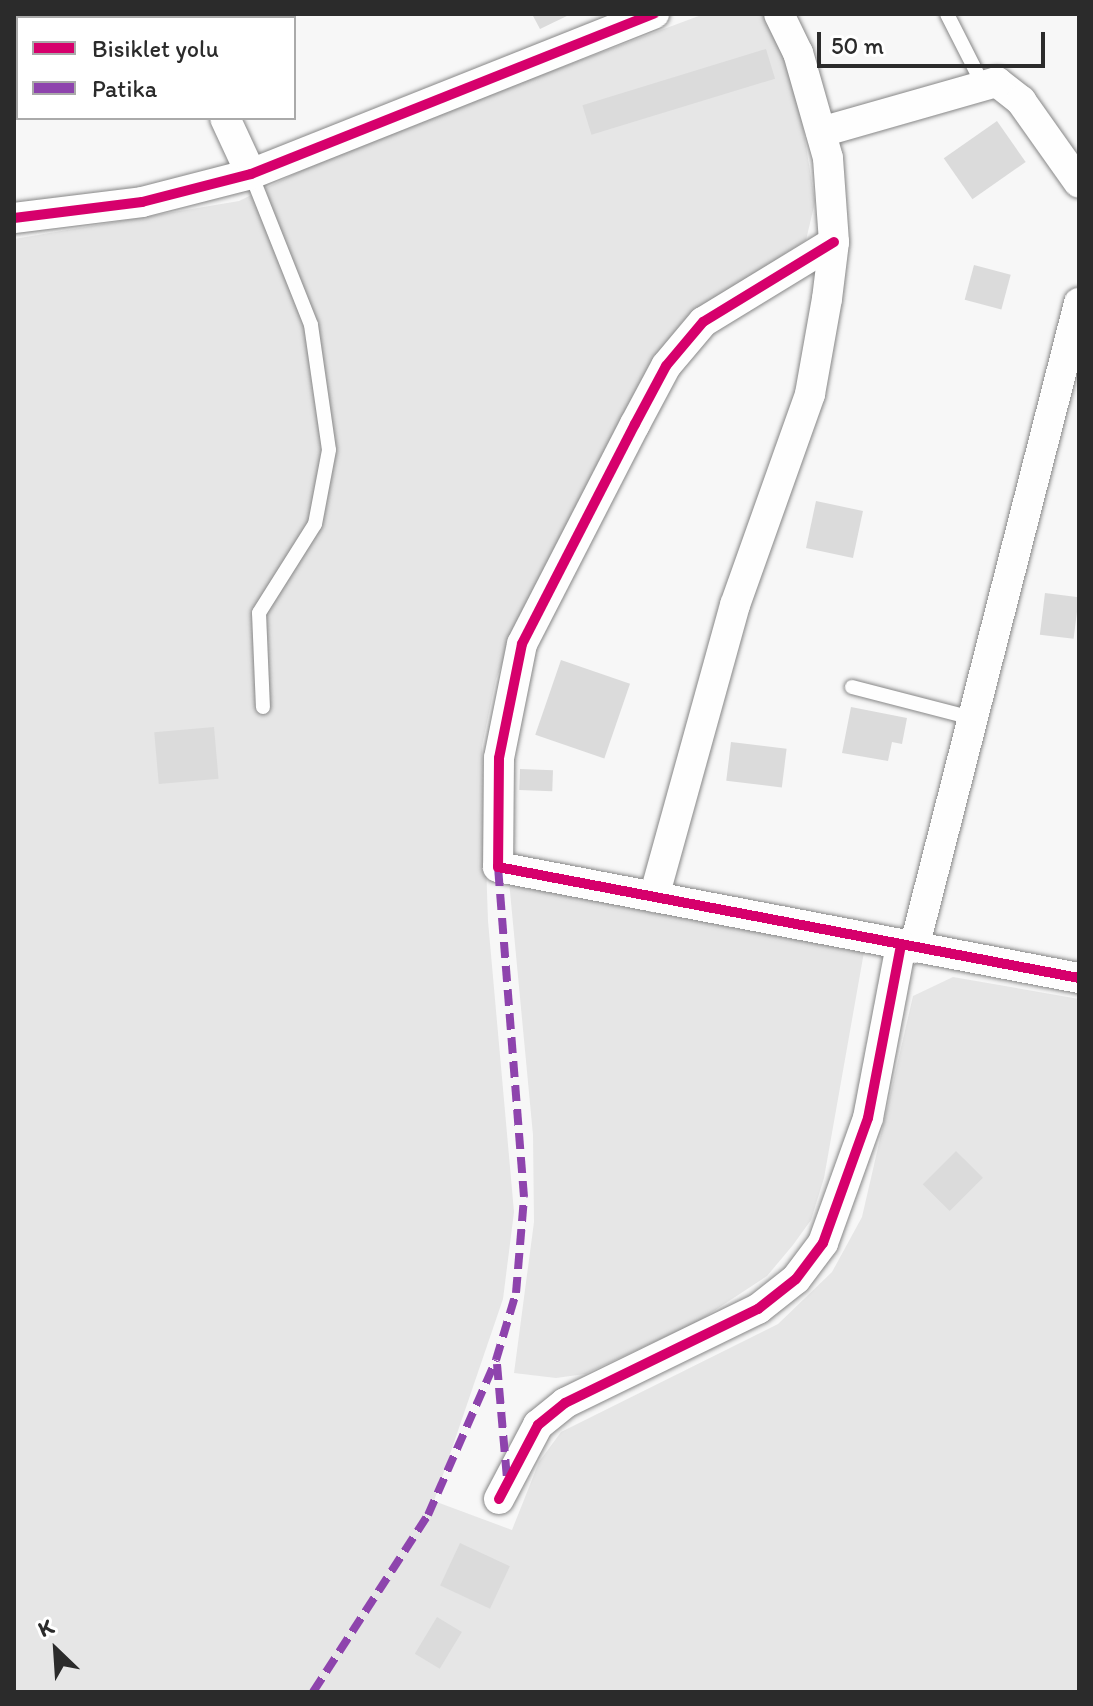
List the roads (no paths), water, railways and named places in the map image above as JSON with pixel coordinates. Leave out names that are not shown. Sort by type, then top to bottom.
[{"type":"street","points":[[14,218],[142,202],[251,174],[654,14]]},
{"type":"street","points":[[654,897],[735,605],[810,394],[834,242],[821,132],[779,14]]},
{"type":"street","points":[[821,132],[982,83],[997,82],[1021,101],[1079,183]]},
{"type":"street","points":[[226,120],[251,174]]},
{"type":"street","points":[[834,242],[686,337],[522,644],[499,758],[498,867],[1079,978]]},
{"type":"street","points":[[499,1499],[517,1454],[547,1417],[758,1309],[796,1279],[823,1243],[868,1118],[908,947],[1079,303]]},
{"type":"lane","points":[[947,14],[982,83]]},
{"type":"lane","points":[[251,174],[311,325],[329,450],[315,524],[265,593],[259,613],[263,707]]},
{"type":"lane","points":[[852,687],[968,717]]}]
